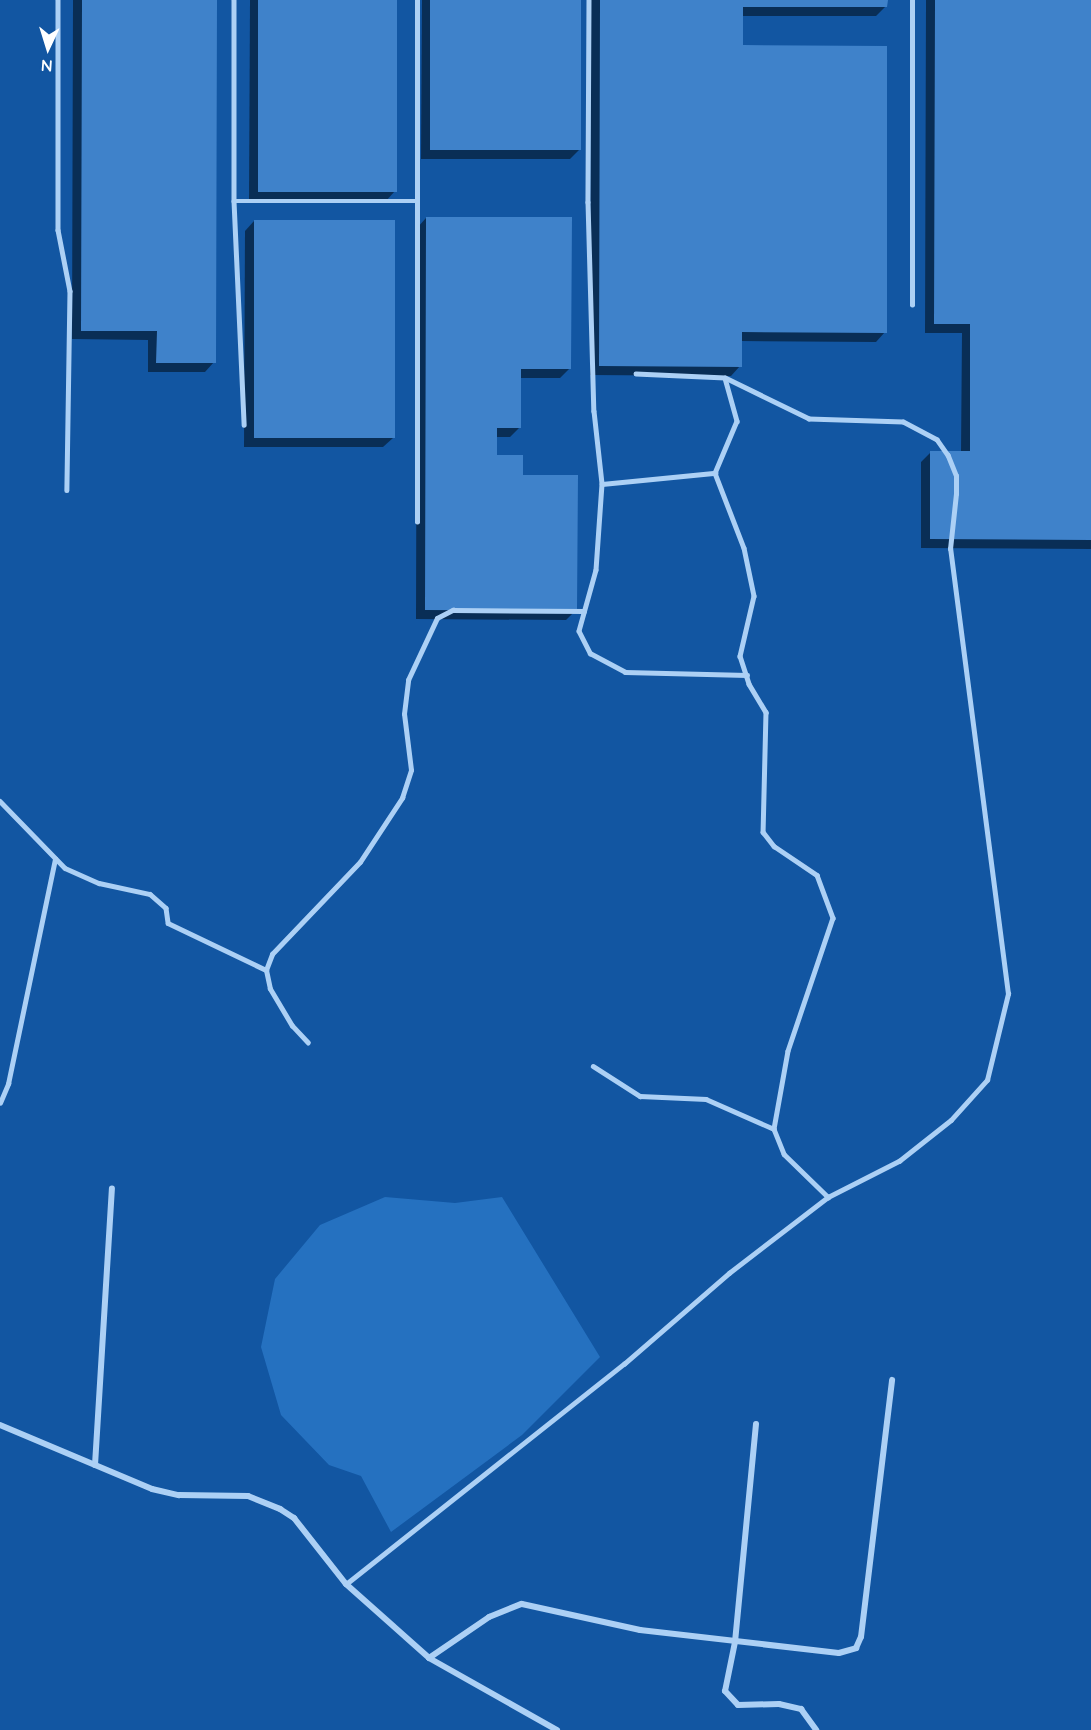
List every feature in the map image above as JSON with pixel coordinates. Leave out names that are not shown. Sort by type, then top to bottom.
[{"type":"street","points":[[95,1466],[112,1189]]},
{"type":"street","points":[[429,1658],[489,1617],[522,1604],[640,1630],[839,1653],[856,1648],[861,1637],[892,1380]]},
{"type":"street","points":[[756,1424],[735,1642],[725,1691],[729,1699],[738,1705],[779,1704],[801,1709],[816,1730]]},
{"type":"street","points":[[0,1425],[152,1489],[178,1495],[248,1496],[280,1509],[294,1518],[346,1584],[429,1658],[557,1730]]},
{"type":"lane","points":[[58,0],[58,230],[70,291],[67,490]]},
{"type":"lane","points":[[234,0],[234,201],[244,425]]},
{"type":"lane","points":[[417,0],[417,522]]},
{"type":"lane","points":[[588,0],[588,202],[594,411],[602,484],[596,570],[579,631],[590,653],[625,672],[747,675]]},
{"type":"lane","points":[[912,0],[912,305]]},
{"type":"lane","points":[[234,201],[417,201]]},
{"type":"lane","points":[[346,1584],[624,1364],[729,1273],[828,1197],[899,1161],[951,1120],[987,1080],[1008,994],[950,549],[956,476],[937,440],[903,422],[809,419],[725,378],[636,374]]},
{"type":"lane","points":[[725,378],[737,421],[715,473],[744,548],[754,596],[740,656],[765,712],[764,832],[774,846],[817,875],[833,918],[788,1051],[774,1129],[784,1154],[828,1197]]},
{"type":"lane","points":[[602,484],[715,473]]},
{"type":"lane","points":[[308,1043],[292,1026],[270,989],[266,970],[272,954],[360,862],[402,798],[411,770],[404,714],[408,680],[437,618],[453,610],[584,611]]},
{"type":"lane","points":[[0,801],[55,859],[99,883],[150,894],[166,908],[168,923],[266,970]]},
{"type":"lane","points":[[0,1103],[8,1084],[55,859]]},
{"type":"lane","points":[[593,1066],[640,1096],[706,1099],[774,1129]]},
{"type":"shaded area","points":[[385,1197],[455,1203],[502,1197],[600,1357],[522,1435],[391,1532],[361,1476],[329,1465],[281,1415],[261,1347],[275,1279],[320,1225]]},
{"type":"building","points":[[82,0],[217,0],[216,363],[156,363],[157,331],[81,331]]},
{"type":"building","points":[[258,0],[397,0],[397,192],[258,192]]},
{"type":"building","points":[[430,0],[581,0],[581,150],[430,150]]},
{"type":"building","points":[[600,0],[888,0],[887,7],[743,7],[743,45],[887,46],[887,333],[742,332],[742,367],[599,366]]},
{"type":"building","points":[[935,0],[1091,0],[1091,540],[930,539],[930,451],[970,451],[970,324],[934,324]]},
{"type":"building","points":[[426,217],[572,217],[571,369],[521,369],[521,428],[497,428],[497,455],[523,455],[523,475],[578,475],[577,611],[425,610]]},
{"type":"building","points":[[254,220],[395,220],[395,438],[254,438]]}]
